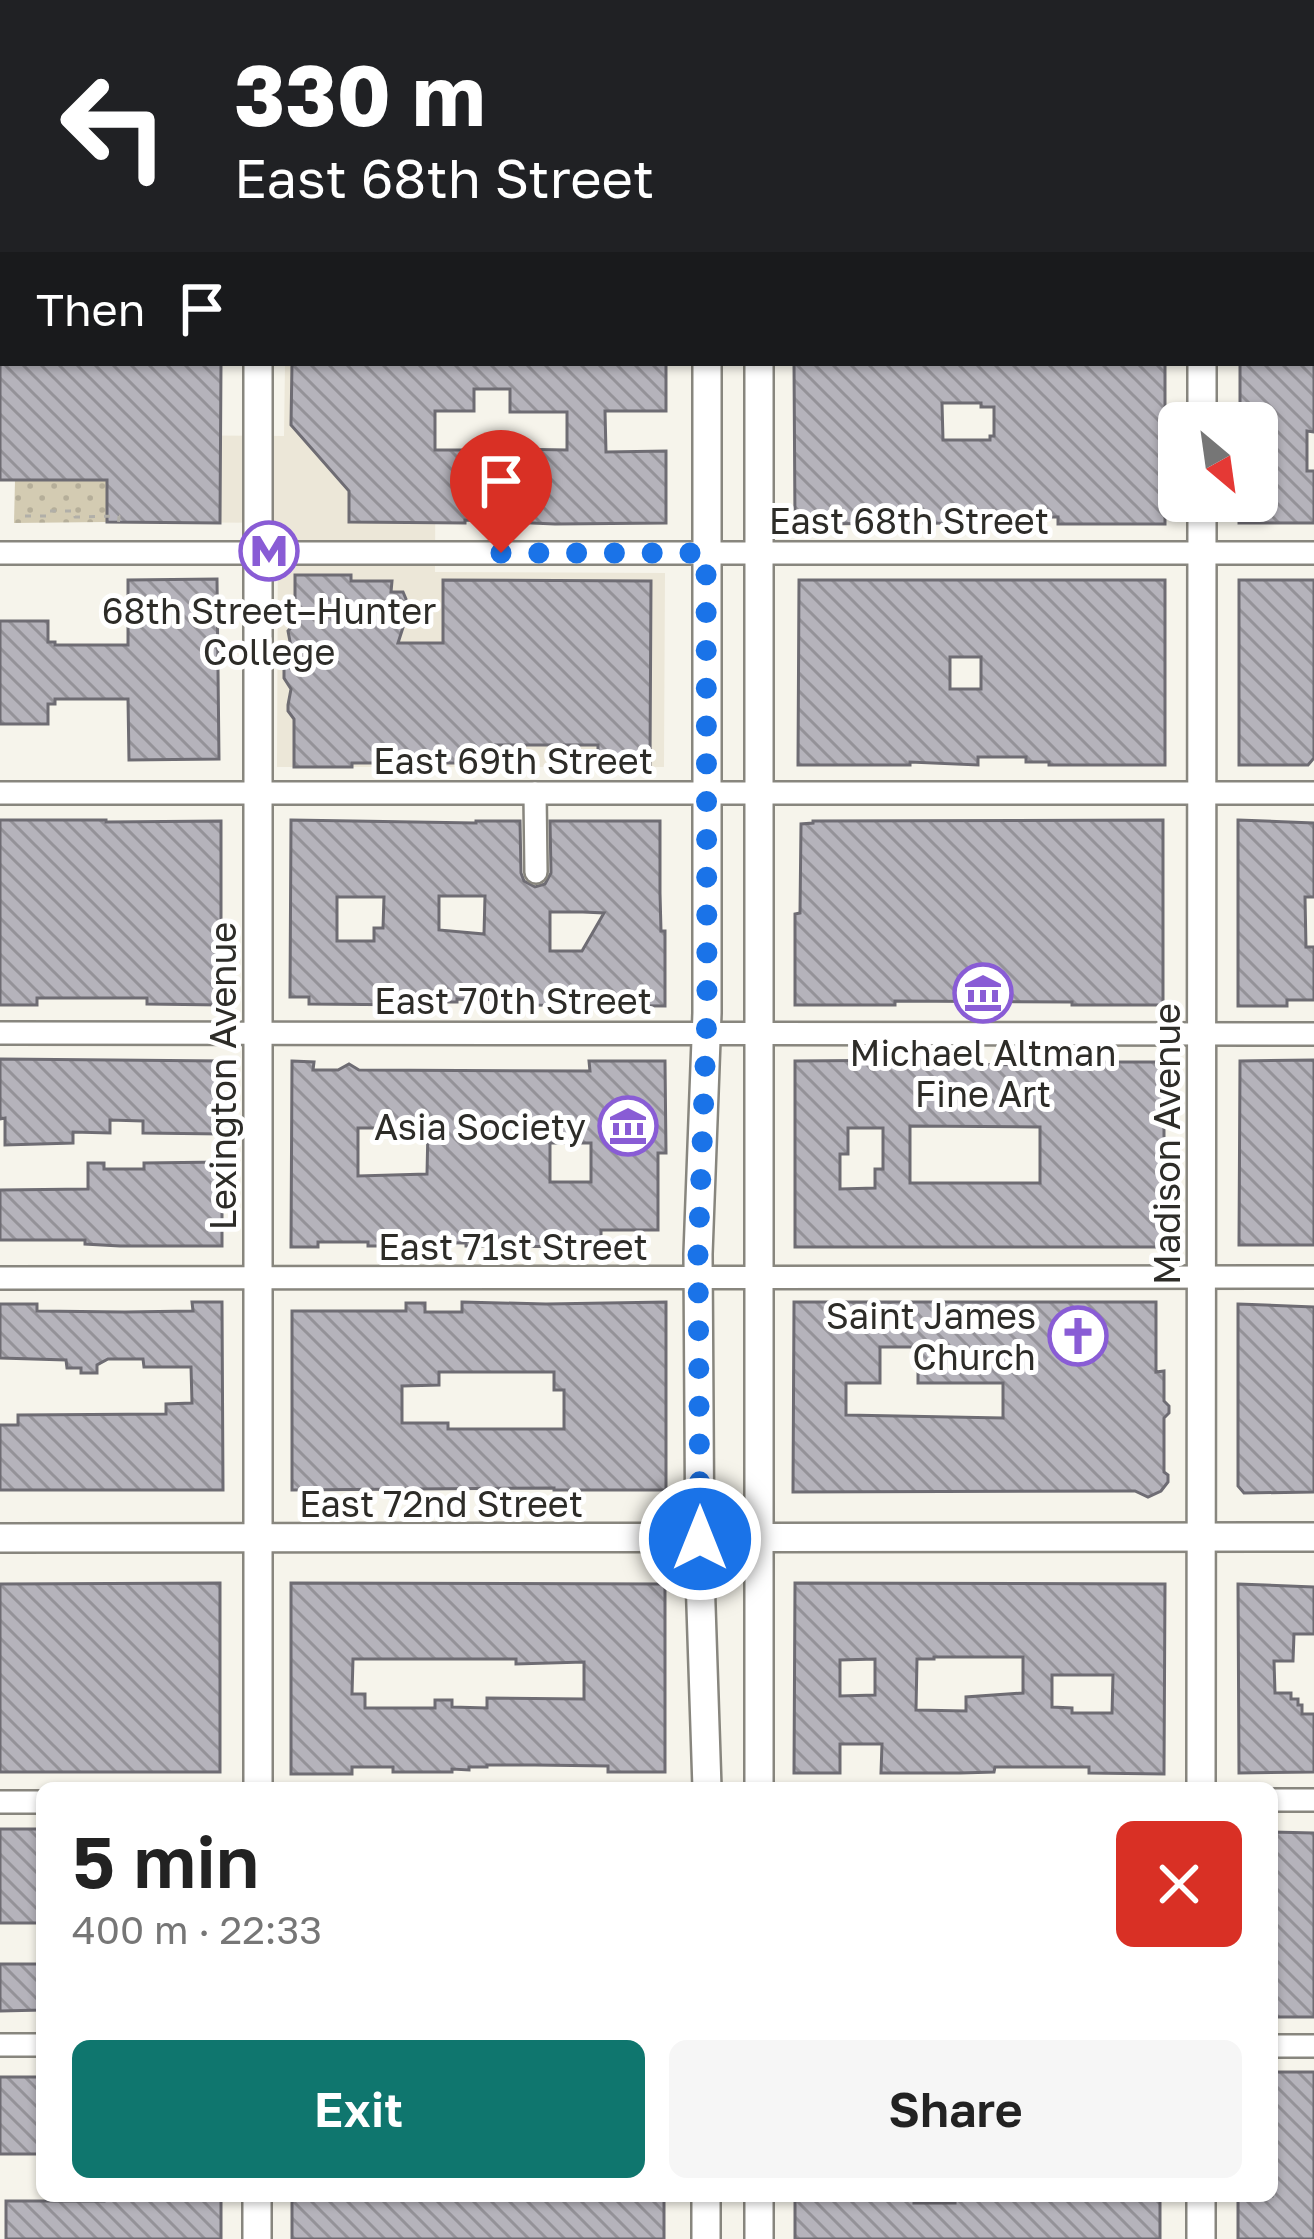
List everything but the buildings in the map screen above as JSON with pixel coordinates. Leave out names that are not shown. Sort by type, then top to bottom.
[{"type":"main road","name":"Lexington Avenue","points":[[258,366],[258,1782]]},
{"type":"main road","points":[[707,366],[706,1033],[699,1279],[707,1782]]},
{"type":"main road","points":[[759,366],[759,1782]]},
{"type":"main road","points":[[1202,366],[1202,402]]},
{"type":"main road","name":"Madison Avenue","points":[[1201,1782],[1202,522]]},
{"type":"main road","name":"East 72nd Street","points":[[0,1538],[1314,1538]]},
{"type":"main road","points":[[257,2202],[257,2239]]},
{"type":"main road","points":[[706,2202],[706,2239]]},
{"type":"main road","points":[[759,2202],[759,2239]]},
{"type":"main road","points":[[1201,2202],[1201,2239]]},
{"type":"street","name":"East 68th Street","points":[[0,553],[1314,553]]},
{"type":"street","name":"East 69th Street","points":[[0,793],[1314,793]]},
{"type":"street","points":[[536,793],[536,872]]},
{"type":"street","name":"East 70th Street","points":[[0,1033],[1314,1034]]},
{"type":"street","name":"East 71st Street","points":[[0,1278],[1314,1277]]},
{"type":"street","points":[[1278,1800],[1314,1800]]},
{"type":"street","points":[[0,1802],[36,1802]]},
{"type":"street","points":[[0,2045],[36,2045]]},
{"type":"street","points":[[1278,2046],[1314,2046]]},
{"type":"path","points":[[26,516],[75,511],[75,517],[119,516],[118,531]]},
{"type":"shaded area","points":[[285,366],[436,366],[435,572],[665,573],[664,767],[277,767],[278,523],[106,522],[107,435],[284,436]]},
{"type":"shaded area","points":[[15,480],[107,480],[106,522],[14,523]]},
{"type":"place","name":"68th Street–Hunter College","points":[[269,551]]},
{"type":"place","name":"Michael Altman Fine Art","points":[[983,993]]},
{"type":"place","name":"Asia Society","points":[[628,1126]]},
{"type":"place","name":"Saint James Church","points":[[1078,1336]]},
{"type":"route","points":[[501,553],[706,553],[707,1013],[698,1254],[700,1539]]}]
